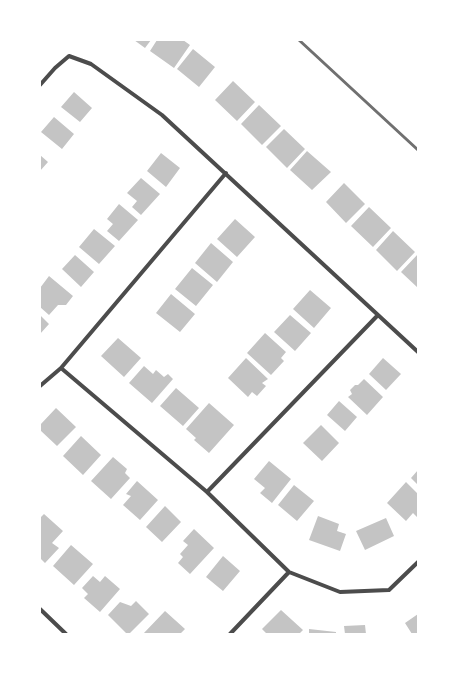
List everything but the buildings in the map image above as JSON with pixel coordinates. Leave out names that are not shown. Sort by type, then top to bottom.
[{"type":"street","points":[[40,85],[55,68],[69,56],[91,64],[162,115],[418,352]]},
{"type":"street","points":[[40,386],[61,368],[226,173]]},
{"type":"street","points":[[207,492],[378,315]]},
{"type":"street","points":[[61,368],[207,492],[289,572],[340,592],[389,590],[418,562]]},
{"type":"street","points":[[230,634],[289,572]]},
{"type":"street","points":[[40,609],[66,634]]},
{"type":"railway","points":[[299,40],[418,150]]}]
